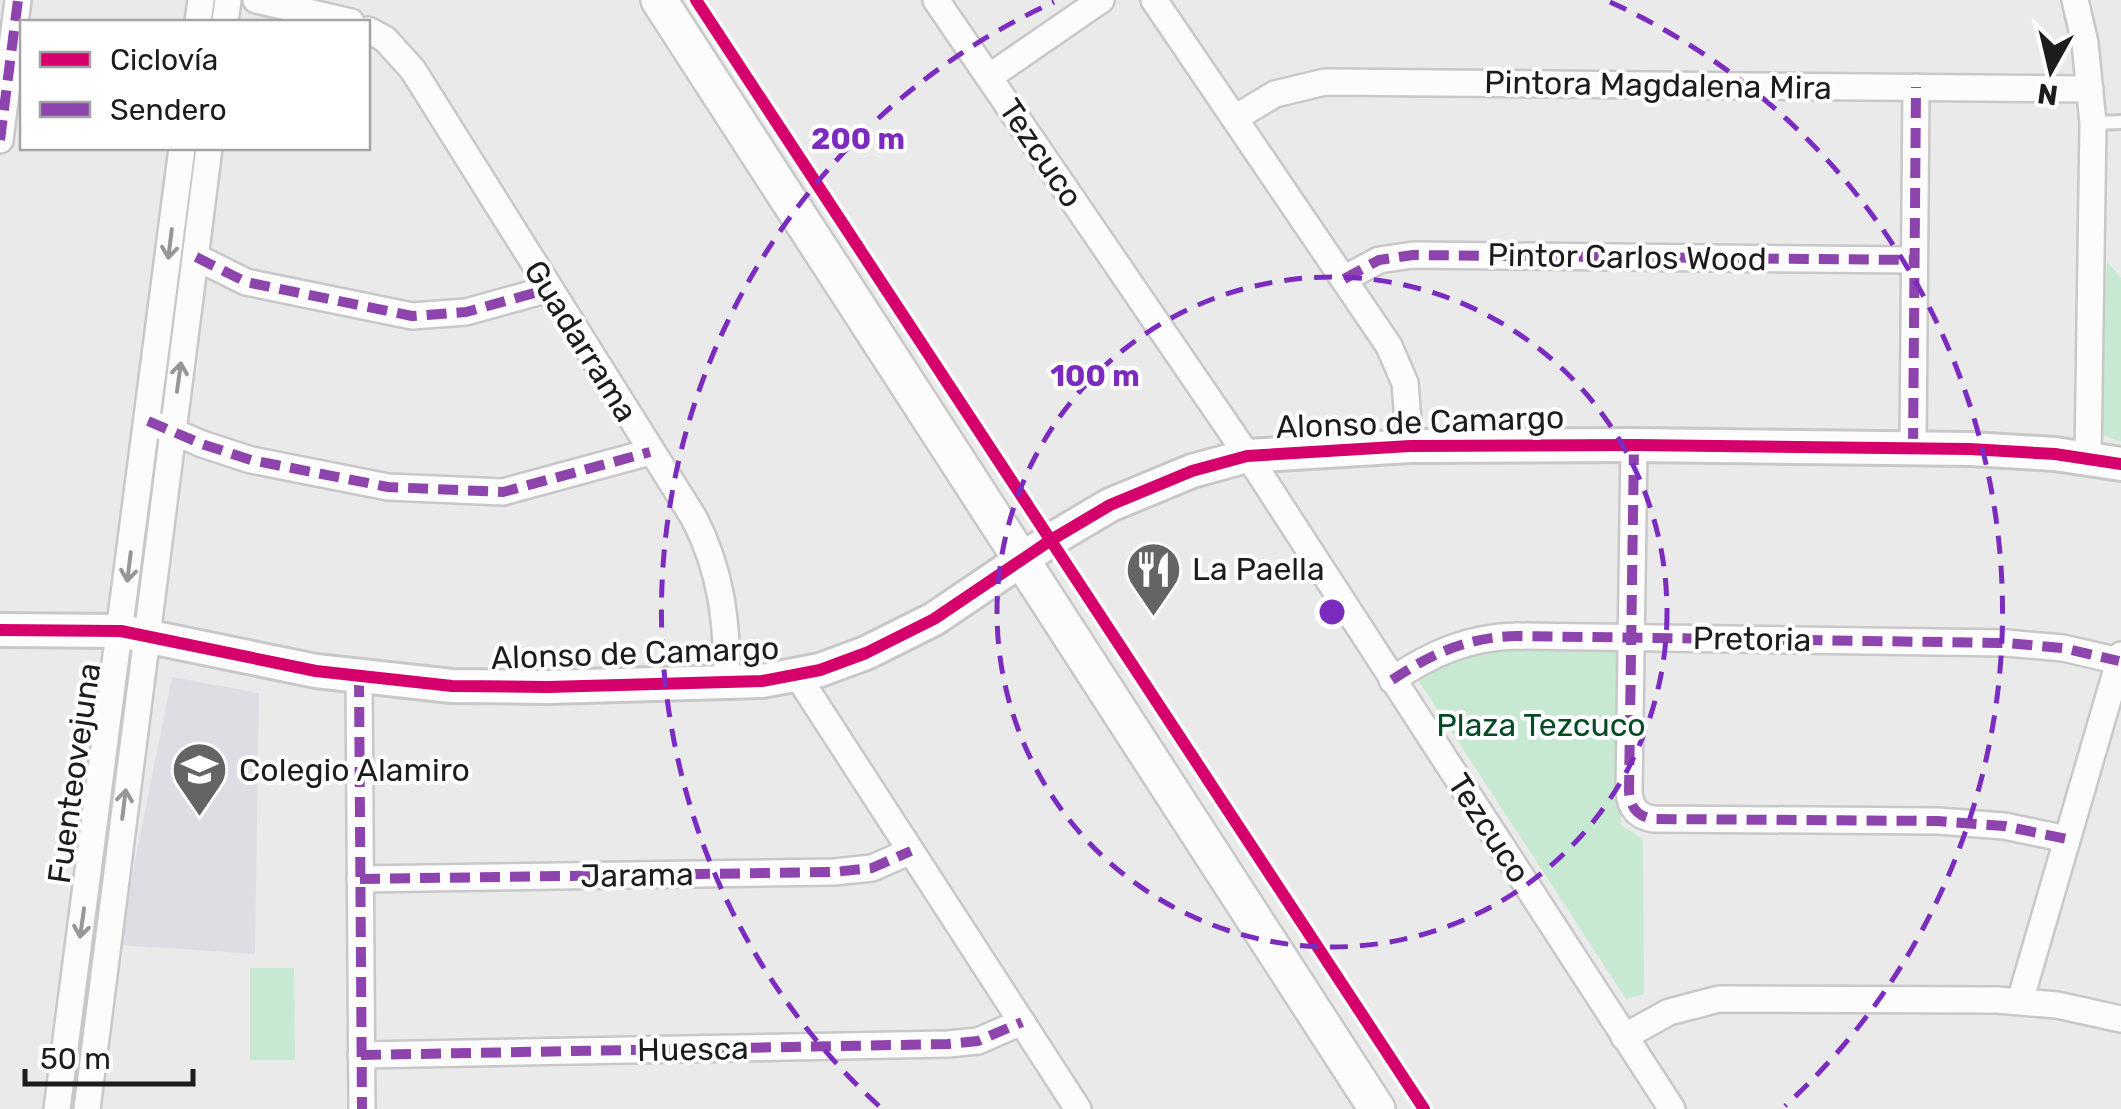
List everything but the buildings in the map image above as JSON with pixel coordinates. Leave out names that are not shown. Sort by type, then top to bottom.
[{"type":"main road","points":[[659,0],[1377,1109]]},
{"type":"street","points":[[0,140],[18,0]]},
{"type":"street","points":[[256,0],[342,20]]},
{"type":"street","name":"Tezcuco","points":[[936,0],[1247,456],[1672,1109]]},
{"type":"street","points":[[988,77],[1100,0]]},
{"type":"street","points":[[1154,0],[1398,364],[1408,398],[1410,446]]},
{"type":"street","points":[[2074,0],[2093,123],[2088,458]]},
{"type":"street","name":"Guadarrama","points":[[370,31],[385,39],[413,70],[694,518],[712,556],[725,613],[726,683]]},
{"type":"street","name":"Pintora Magdalena Mira","points":[[1235,118],[1275,94],[1324,82],[2090,89]]},
{"type":"street","points":[[1913,448],[1916,87]]},
{"type":"street","name":"Fuenteovejuna","points":[[87,1109],[133,633],[148,421],[182,150]]},
{"type":"street","name":"Fuenteovejuna","points":[[56,1109],[133,633],[172,432],[209,150]]},
{"type":"street","name":"Pintor Carlos Wood","points":[[1344,279],[1379,260],[1413,255],[1914,260]]},
{"type":"street","points":[[196,257],[246,282],[412,316],[466,312],[549,289]]},
{"type":"street","points":[[148,421],[251,460],[388,487],[503,492],[650,452]]},
{"type":"street","points":[[1634,445],[1630,799],[1637,812],[1654,819],[1970,822],[2067,839]]},
{"type":"street","name":"Alonso de Camargo","points":[[0,630],[133,633],[358,678],[452,686],[726,683],[797,675],[844,662],[901,637],[957,604],[1110,505],[1192,472],[1247,456],[1410,446],[1634,445],[1913,448],[2088,458],[2121,464]]},
{"type":"street","name":"Pretoria","points":[[1392,680],[1434,654],[1482,638],[2006,643],[2120,658]]},
{"type":"street","points":[[2020,1001],[2120,658]]},
{"type":"street","points":[[797,675],[1078,1109]]},
{"type":"street","points":[[358,678],[362,1109]]},
{"type":"street","name":"Jarama","points":[[360,880],[834,872],[872,868],[911,852]]},
{"type":"street","points":[[1624,1037],[1684,1006],[1719,999],[2020,1001],[2121,1018]]},
{"type":"street","name":"Huesca","points":[[361,1055],[948,1044],[978,1041],[1022,1022]]},
{"type":"lane","points":[[2093,123],[2121,122]]},
{"type":"shaded area","name":"Colegio Alamiro","points":[[172,677],[259,693],[255,954],[118,945]]},
{"type":"green space","points":[[2107,262],[2121,278],[2121,442],[2096,432]]},
{"type":"green space","name":"Plaza Tezcuco","points":[[1534,647],[1621,648],[1621,825],[1643,839],[1644,994],[1626,999],[1418,680],[1462,658]]},
{"type":"green space","points":[[250,968],[294,968],[295,1060],[250,1060]]},
{"type":"marked path","points":[[0,140],[18,0]]},
{"type":"marked path","points":[[1913,448],[1916,87]]},
{"type":"marked path","points":[[1344,279],[1379,260],[1413,255],[1914,260]]},
{"type":"marked path","points":[[196,257],[246,282],[412,316],[466,312],[549,289]]},
{"type":"marked path","points":[[148,421],[251,460],[388,487],[503,492],[650,452]]},
{"type":"marked path","points":[[1634,445],[1629,791],[1636,811],[1654,819],[1938,821],[2004,826],[2067,839]]},
{"type":"marked path","points":[[1392,680],[1452,648],[1517,636],[2006,643],[2063,648],[2119,661]]},
{"type":"marked path","points":[[359,677],[362,1109]]},
{"type":"marked path","points":[[360,879],[834,872],[872,868],[911,851]]},
{"type":"marked path","points":[[361,1055],[948,1044],[978,1041],[1022,1022]]},
{"type":"cycle path","points":[[696,0],[1424,1109]]},
{"type":"cycle path","points":[[0,630],[121,631],[316,671],[452,686],[762,681],[820,670],[866,653],[934,619],[1110,505],[1192,471],[1247,456],[1410,446],[1634,445],[1970,449],[2055,454],[2121,464]]},
{"type":"place","name":"La Paella","points":[[1153,618]]},
{"type":"place","name":"Colegio Alamiro","points":[[200,819]]}]
